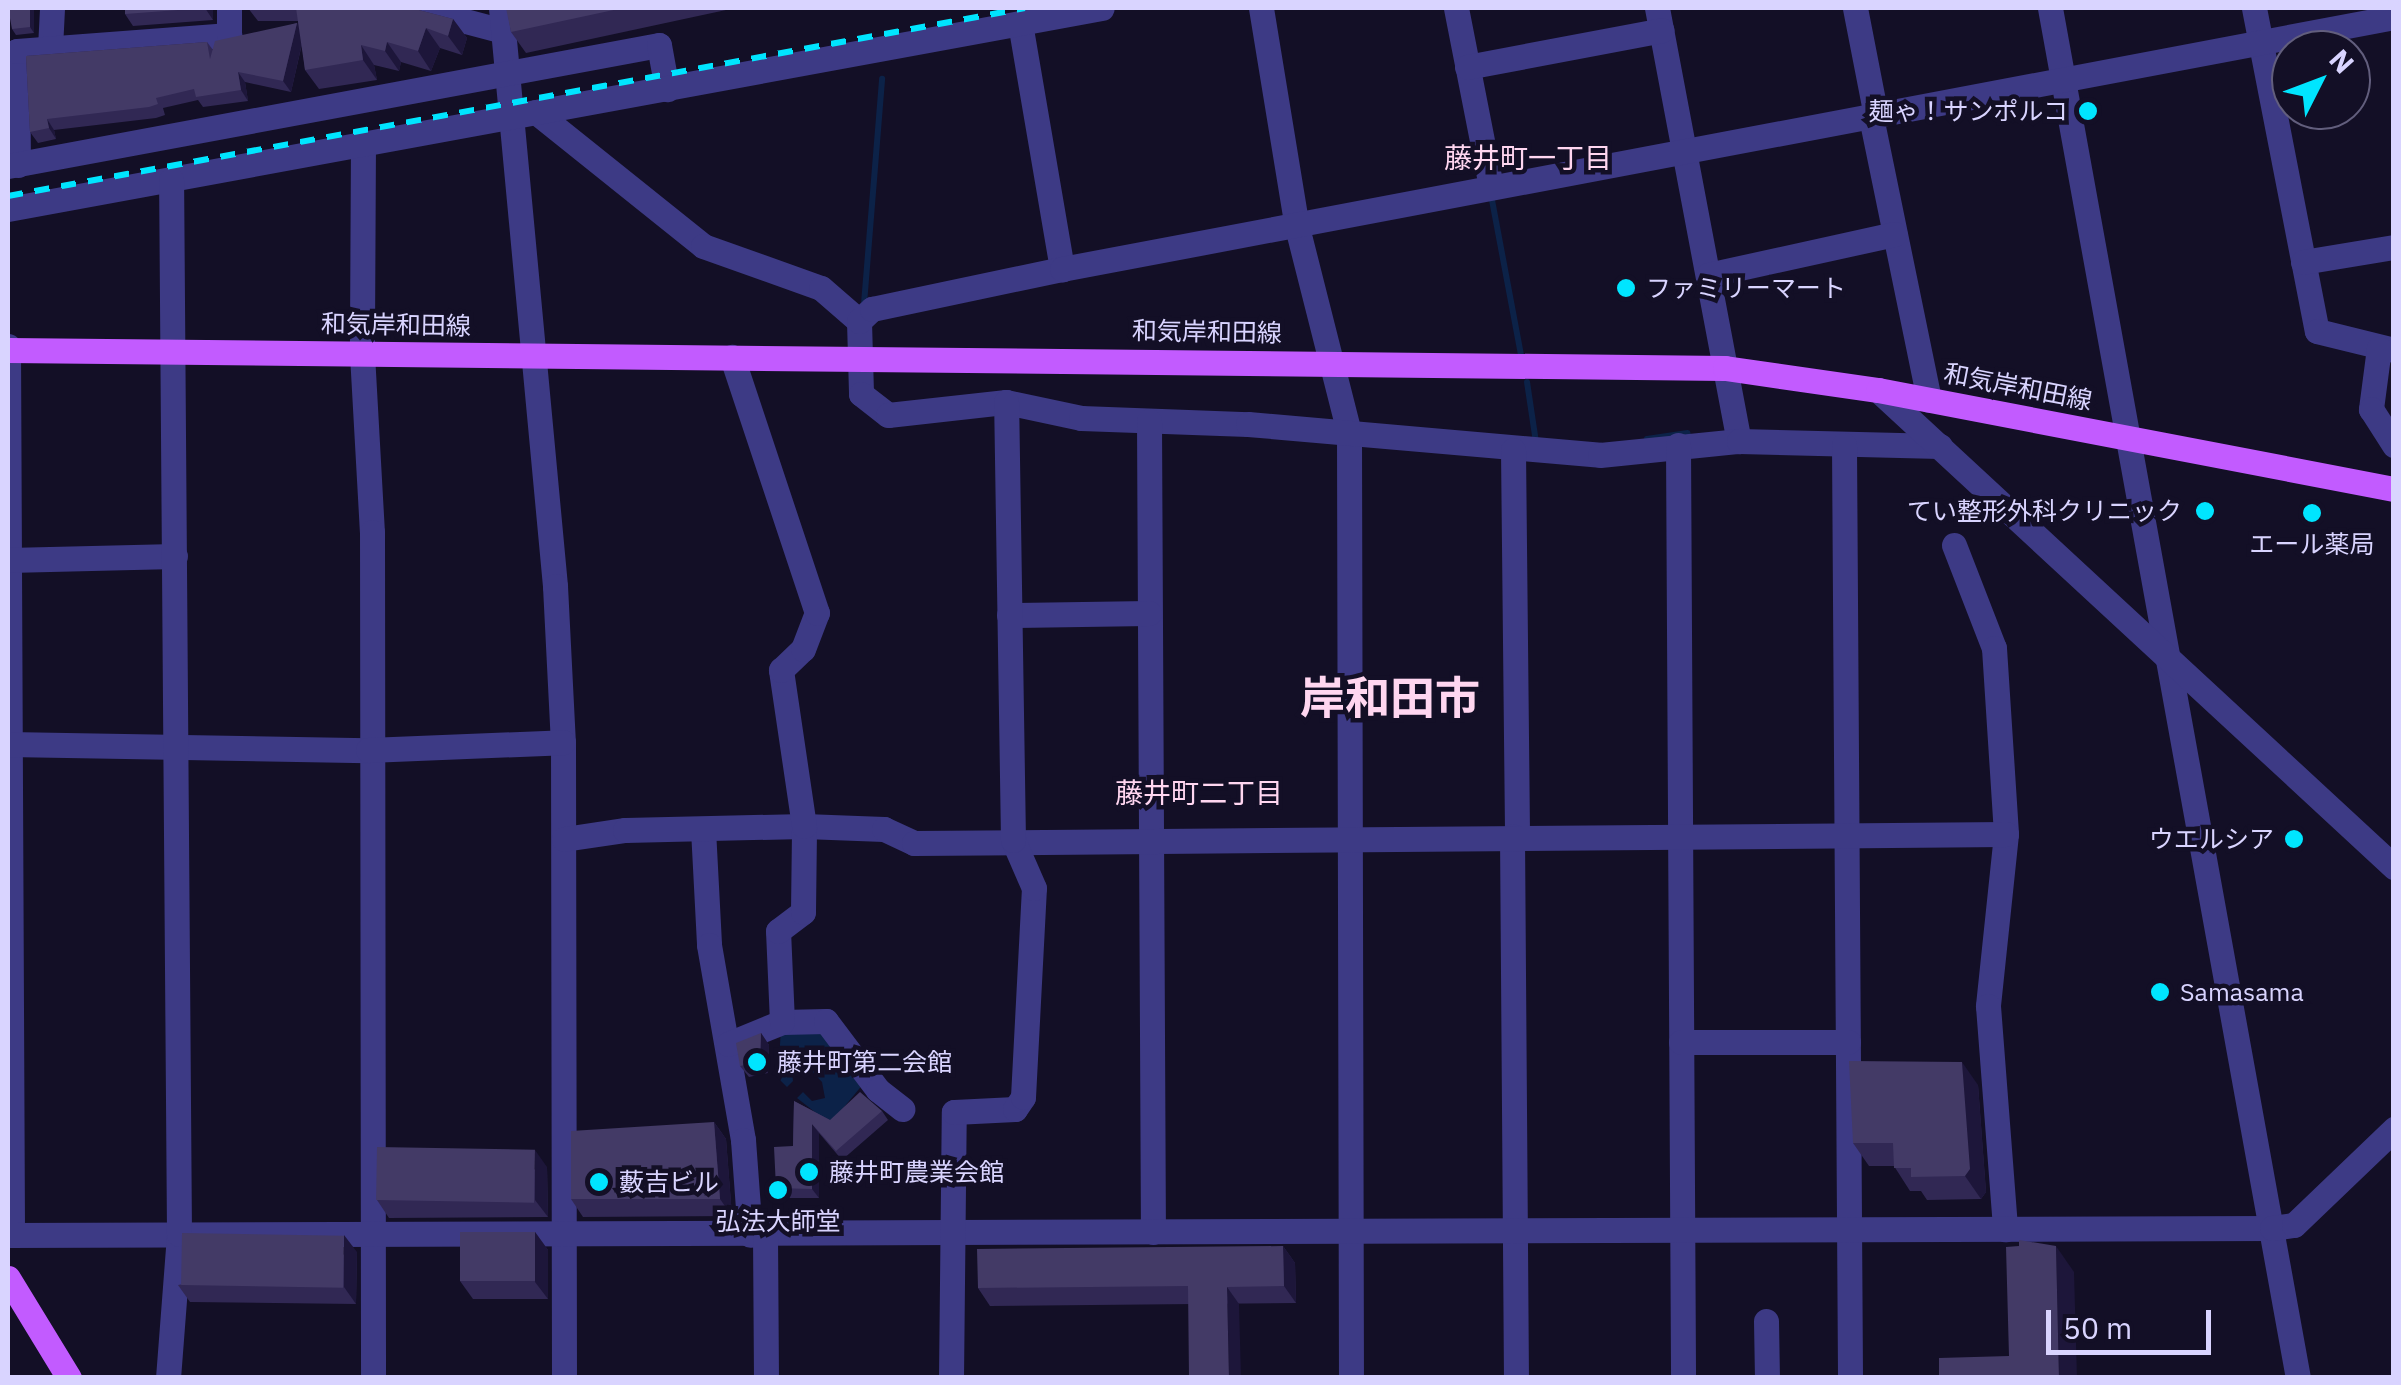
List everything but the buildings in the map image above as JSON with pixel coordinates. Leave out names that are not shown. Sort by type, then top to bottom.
[{"type":"main road","name":"和気岸和田線","points":[[8,348],[1725,368],[1878,390],[2393,487]]},
{"type":"main road","points":[[8,1278],[70,1378]]},
{"type":"street","points":[[50,48],[52,8]]},
{"type":"street","points":[[229,8],[229,35],[17,51],[13,166],[659,45],[667,88]]},
{"type":"street","points":[[416,8],[502,20],[510,73],[523,114],[532,357],[563,742],[564,1378]]},
{"type":"street","points":[[8,209],[1102,8]]},
{"type":"street","points":[[1261,8],[1298,227],[1329,366],[1349,433],[1352,1378]]},
{"type":"street","points":[[1456,8],[1491,187]]},
{"type":"street","points":[[1855,8],[1929,400]]},
{"type":"street","points":[[2050,8],[2298,1378]]},
{"type":"street","points":[[2254,8],[2316,331],[2386,349],[2370,410],[2394,445]]},
{"type":"street","points":[[1940,446],[1739,441],[1678,444],[1626,455],[1513,450],[1349,433],[1082,418],[1006,402],[876,412],[861,394],[859,321],[872,309],[1062,269],[2394,17]]},
{"type":"street","points":[[1467,67],[1660,19],[1739,441]]},
{"type":"street","points":[[1020,23],[1062,269]]},
{"type":"street","points":[[523,114],[703,246],[820,288],[859,321]]},
{"type":"street","points":[[363,142],[362,354],[372,532],[368,750],[374,1378]]},
{"type":"street","points":[[168,1378],[179,1234],[174,748],[176,352],[171,180]]},
{"type":"street","points":[[1708,275],[1895,234]]},
{"type":"street","points":[[2303,262],[2394,247]]},
{"type":"street","points":[[8,348],[10,1235],[1682,1233],[2272,1228],[2294,1225],[2394,1130]]},
{"type":"street","points":[[732,357],[817,613],[803,648],[781,670],[804,826],[802,912],[778,931],[782,1022]]},
{"type":"street","points":[[1878,390],[2394,868]]},
{"type":"street","points":[[950,1378],[948,1233],[954,1112],[1015,1109],[1024,1097],[1034,888],[1013,840],[1006,402]]},
{"type":"street","points":[[1148,420],[1153,1232]]},
{"type":"street","points":[[1678,444],[1682,1378]]},
{"type":"street","points":[[1844,445],[1850,1378]]},
{"type":"street","points":[[1513,450],[1516,1378]]},
{"type":"street","points":[[1954,544],[1994,648],[2006,834],[1988,1006],[2004,1229]]},
{"type":"street","points":[[8,560],[175,556]]},
{"type":"street","points":[[1009,616],[1149,613]]},
{"type":"street","points":[[8,744],[368,750],[563,742]]},
{"type":"street","points":[[564,839],[703,828],[804,826],[884,830],[914,842],[1149,837],[2006,834]]},
{"type":"street","points":[[703,828],[709,946],[758,1235],[766,1378]]},
{"type":"street","points":[[728,1044],[782,1022],[826,1022],[878,1090],[902,1109]]},
{"type":"street","points":[[1681,1042],[1848,1042]]},
{"type":"street","points":[[1766,1321],[1767,1378]]},
{"type":"water","points":[[781,1028],[826,1031],[864,1083],[830,1124],[797,1098],[803,1092],[812,1101],[825,1098],[822,1082],[805,1064],[791,1063],[793,1081],[787,1087],[778,1078]]},
{"type":"waterway","points":[[864,304],[882,79]]},
{"type":"waterway","points":[[1492,200],[1521,355]]},
{"type":"waterway","points":[[1527,382],[1536,442]]},
{"type":"waterway","points":[[1647,439],[1688,433]]},
{"type":"railway","points":[[8,196],[1025,8]]},
{"type":"place","name":"麺ゃ！サンポルコ","points":[[2088,111]]},
{"type":"place","name":"ファミリーマート","points":[[1626,288]]},
{"type":"place","name":"てい整形外科クリニック","points":[[2205,511]]},
{"type":"place","name":"エール薬局","points":[[2312,513]]},
{"type":"place","name":"ウエルシア","points":[[2294,839]]},
{"type":"place","name":"Samasama","points":[[2160,992]]},
{"type":"place","name":"藤井町第二会館","points":[[757,1062]]},
{"type":"place","name":"藤井町農業会館","points":[[809,1172]]},
{"type":"place","name":"藪吉ビル","points":[[599,1182]]},
{"type":"place","name":"弘法大師堂","points":[[778,1190]]},
{"type":"district","name":"藤井町一丁目","points":[[1528,158]]},
{"type":"district","name":"岸和田市","points":[[1390,698]]},
{"type":"district","name":"藤井町二丁目","points":[[1199,793]]}]
